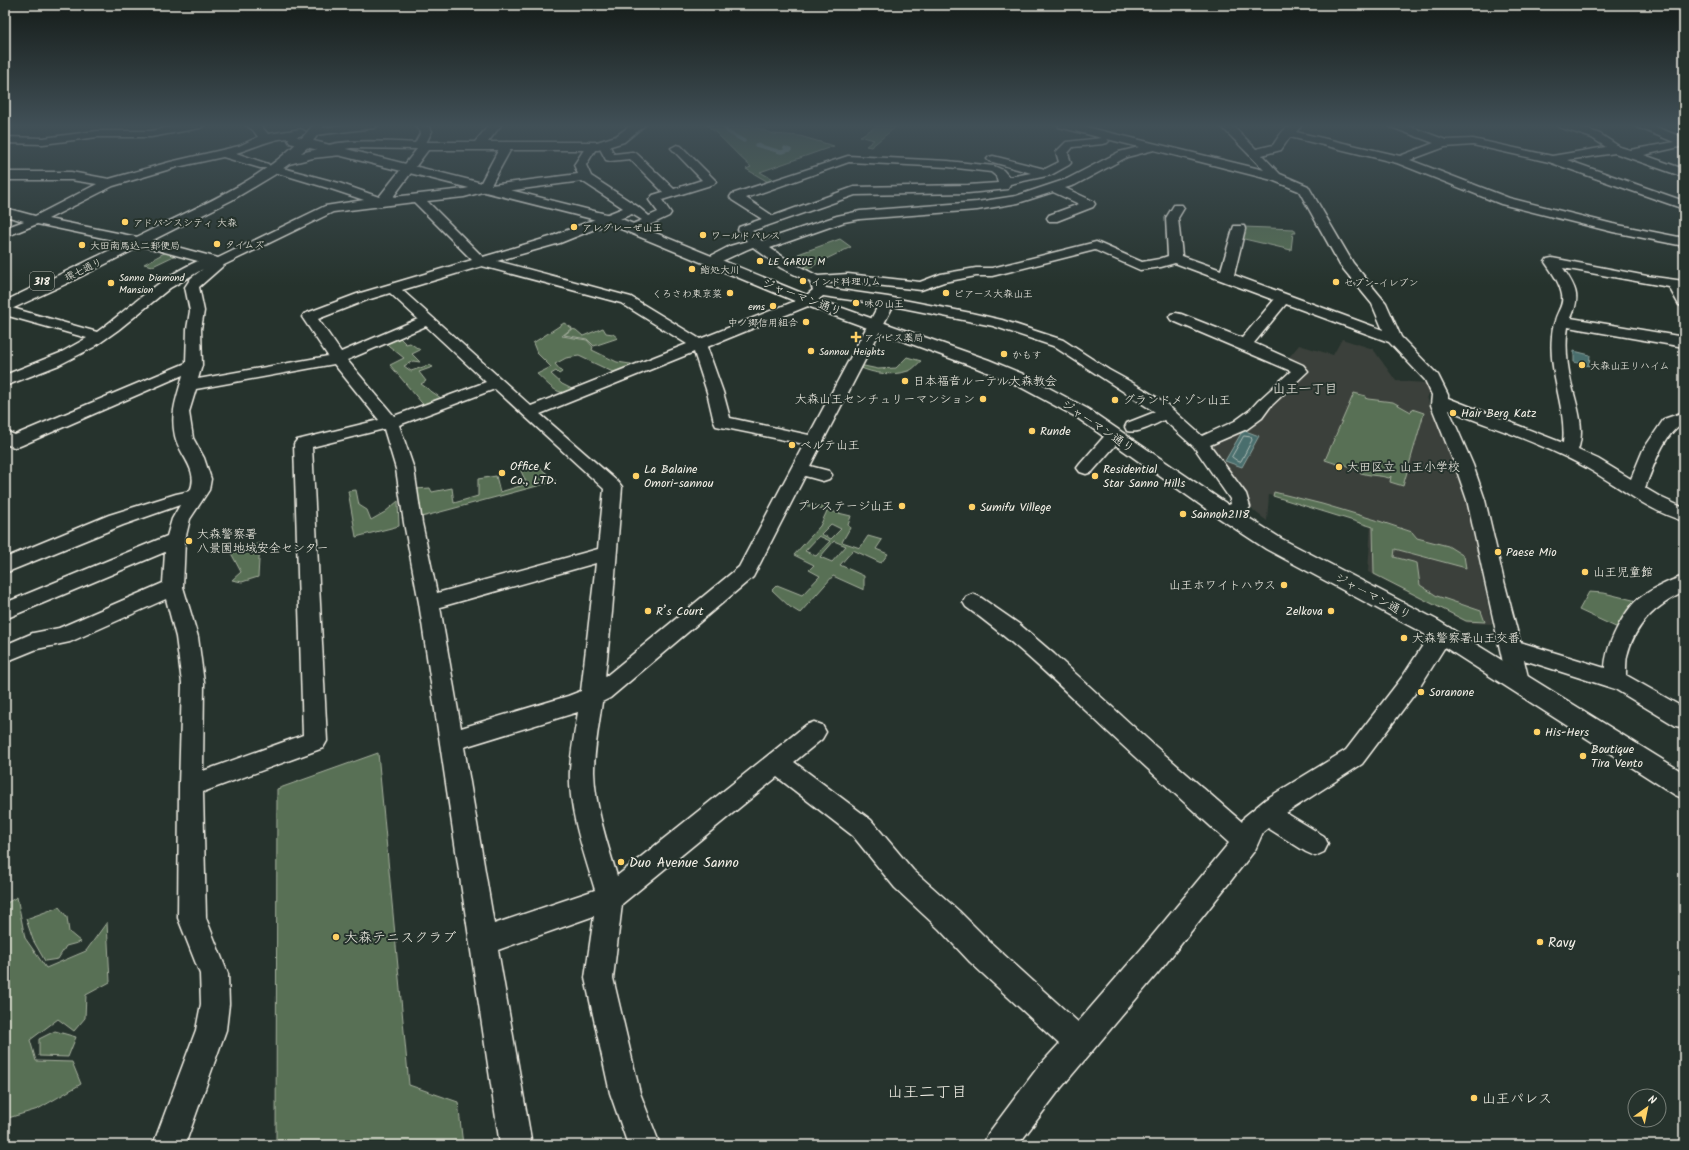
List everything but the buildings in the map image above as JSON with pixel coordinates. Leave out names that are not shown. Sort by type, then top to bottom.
[{"type":"street","points":[[85,179],[109,183]]},
{"type":"street","points":[[5,233],[36,220],[109,183],[124,179]]},
{"type":"street","name":"環七通り","points":[[5,299],[226,197],[254,179]]},
{"type":"street","points":[[313,179],[380,202]]},
{"type":"street","points":[[380,202],[386,198],[401,179]]},
{"type":"street","name":"ジャーマン通り","points":[[449,179],[610,219],[642,224],[712,261],[815,291],[875,324],[1017,378],[1066,404],[1274,544],[1389,604],[1442,634],[1684,787]]},
{"type":"street","points":[[488,188],[492,179]]},
{"type":"street","points":[[5,381],[79,350],[99,337],[175,277],[215,261],[329,210],[344,206],[464,193],[488,188],[570,179]]},
{"type":"street","points":[[587,179],[633,210],[642,224],[665,213],[656,200],[672,193],[710,181],[708,179]]},
{"type":"street","points":[[657,179],[672,193]]},
{"type":"street","points":[[771,220],[736,197],[790,179]]},
{"type":"street","points":[[1003,179],[1004,186],[968,189],[854,191],[744,230],[757,245],[815,291],[888,301],[997,323],[1058,343],[1103,373],[1134,390],[1166,412],[1200,443],[1239,498],[1241,507],[1226,513]]},
{"type":"street","points":[[1004,182],[1022,179]]},
{"type":"street","points":[[1061,179],[1071,182]]},
{"type":"street","points":[[712,261],[735,249],[757,245],[841,219],[860,215],[977,206],[1018,199],[1055,188],[1077,179]]},
{"type":"street","points":[[1280,179],[1304,189],[1347,265],[1379,303],[1394,339],[1432,378],[1440,395],[1441,401],[1439,405],[1476,500],[1492,577],[1511,647],[1518,681]]},
{"type":"street","points":[[1446,179],[1506,201],[1613,228],[1684,242]]},
{"type":"street","points":[[1608,179],[1684,205]]},
{"type":"street","points":[[1053,218],[1089,204],[1055,188]]},
{"type":"street","points":[[417,198],[480,261],[626,300],[699,345],[715,392],[722,422],[814,441]]},
{"type":"street","points":[[1175,258],[1172,218],[1178,208]]},
{"type":"street","points":[[516,1145],[429,603],[413,523],[405,469],[390,422],[338,358],[309,317],[362,296],[555,240],[633,210]]},
{"type":"street","points":[[5,212],[21,217],[133,240],[215,261]]},
{"type":"street","points":[[5,223],[21,217]]},
{"type":"street","points":[[1226,278],[1239,229]]},
{"type":"street","name":"環七通り","points":[[5,309],[133,240]]},
{"type":"street","points":[[529,413],[699,345],[815,291],[833,278],[848,278],[921,286],[941,278],[976,272],[992,272],[1049,259],[1096,246],[1140,266],[1161,263],[1175,258],[1394,339]]},
{"type":"street","points":[[169,1145],[211,1030],[215,1004],[214,974],[192,918],[191,786],[193,683],[187,637],[173,587],[175,540],[181,519],[200,490],[202,479],[195,458],[184,438],[181,412],[191,375],[194,329],[197,311],[192,287],[215,261]]},
{"type":"street","points":[[1569,452],[1571,448],[1572,436],[1572,415],[1562,388],[1560,369],[1561,326],[1562,320],[1570,305],[1569,292],[1552,262],[1679,285],[1684,302]]},
{"type":"street","points":[[392,288],[529,413],[613,486],[602,612],[582,770],[583,788],[589,824],[610,898],[599,978],[625,1092],[644,1145]]},
{"type":"street","points":[[1244,345],[1283,298]]},
{"type":"street","points":[[450,741],[591,697],[608,687],[746,572],[888,301]]},
{"type":"street","points":[[5,309],[99,337]]},
{"type":"street","points":[[1176,317],[1297,368],[1300,371],[1264,404],[1256,414],[1241,425],[1200,443]]},
{"type":"street","points":[[5,436],[14,442],[191,375],[338,358],[427,320]]},
{"type":"street","points":[[1562,320],[1684,342]]},
{"type":"street","points":[[191,786],[315,741],[303,444],[390,422],[497,383]]},
{"type":"street","points":[[1441,401],[1569,452],[1592,463],[1655,502],[1684,514]]},
{"type":"street","points":[[1134,427],[1166,412]]},
{"type":"street","points":[[1635,490],[1652,450],[1670,423],[1684,417]]},
{"type":"street","points":[[1086,468],[1114,436]]},
{"type":"street","points":[[799,469],[823,475]]},
{"type":"street","points":[[5,566],[116,520],[183,498],[195,497]]},
{"type":"street","points":[[5,611],[175,540]]},
{"type":"street","points":[[429,603],[607,553]]},
{"type":"street","points":[[1614,680],[1616,656],[1627,630],[1641,609],[1684,583]]},
{"type":"street","points":[[5,654],[33,641],[62,636],[173,587]]},
{"type":"street","points":[[973,602],[1002,621],[1058,669],[1114,723],[1246,842]]},
{"type":"street","points":[[999,1145],[1050,1077],[1153,957],[1246,842],[1253,825],[1275,807],[1354,757],[1411,682],[1442,634]]},
{"type":"street","points":[[1511,647],[1622,682],[1684,719]]},
{"type":"street","points":[[484,941],[610,898],[814,732]]},
{"type":"street","points":[[777,763],[862,828],[904,879],[949,920],[980,952],[1080,1043]]},
{"type":"street","points":[[1266,814],[1315,844]]},
{"type":"shaded area","name":"大田区立 山王小学校","points":[[1342,339],[1373,349],[1396,381],[1426,383],[1430,394],[1427,396],[1430,408],[1435,410],[1466,502],[1492,624],[1468,623],[1368,572],[1371,523],[1269,495],[1267,521],[1254,511],[1235,486],[1212,447],[1214,443],[1264,416],[1275,403],[1290,391],[1309,369],[1286,361],[1299,345],[1333,355]]},
{"type":"green space","points":[[763,179],[772,179],[776,181],[770,183]]},
{"type":"green space","points":[[1244,227],[1294,229],[1296,233],[1293,233],[1291,250],[1240,238]]},
{"type":"green space","points":[[840,239],[851,247],[818,263],[804,272],[800,270],[812,262],[798,254]]},
{"type":"green space","points":[[168,251],[178,254],[153,266],[144,264]]},
{"type":"green space","points":[[564,323],[572,328],[562,336],[587,340],[593,347],[592,350],[617,362],[637,365],[617,374],[579,356],[566,358],[555,364],[562,372],[559,374],[556,371],[551,374],[562,384],[576,391],[563,393],[554,389],[537,374],[551,367],[537,353],[533,343]]},
{"type":"green space","points":[[603,328],[606,333],[613,334],[618,338],[594,346],[587,339],[564,335],[572,329],[576,330],[583,336]]},
{"type":"green space","points":[[397,335],[406,344],[410,343],[420,350],[412,354],[420,362],[413,361],[404,366],[411,371],[429,365],[433,367],[419,372],[426,381],[421,384],[445,401],[426,408],[390,365],[404,358],[384,342]]},
{"type":"green space","points":[[907,357],[921,361],[910,370],[902,373],[877,373],[859,367],[864,366],[878,369],[896,368]]},
{"type":"green space","points":[[1354,393],[1366,396],[1365,398],[1368,399],[1393,402],[1411,412],[1412,409],[1424,413],[1403,486],[1390,482],[1391,476],[1389,478],[1364,474],[1344,464],[1341,463],[1340,465],[1325,460]]},
{"type":"green space","points":[[535,464],[556,481],[418,518],[415,489],[430,488],[432,492],[452,488],[454,503],[478,496],[478,479],[496,476],[500,492],[527,484],[520,469]]},
{"type":"green space","points":[[356,490],[359,505],[367,510],[371,520],[385,512],[398,501],[399,526],[356,537],[348,491]]},
{"type":"green space","points":[[1274,492],[1376,520],[1412,532],[1417,538],[1448,546],[1464,556],[1466,568],[1395,549],[1394,557],[1417,563],[1420,585],[1437,596],[1481,611],[1485,622],[1466,621],[1374,574],[1373,527],[1273,496]]},
{"type":"green space","points":[[802,502],[831,509],[830,511],[851,516],[848,525],[850,528],[842,542],[860,548],[868,536],[882,540],[876,549],[888,554],[881,563],[853,550],[840,565],[864,576],[864,590],[833,576],[800,613],[790,607],[772,590],[777,585],[802,595],[820,576],[809,570],[814,565],[794,555],[820,526],[827,511],[801,504]],"holes":[[[831,524],[841,529],[831,539],[821,534]],[[819,536],[830,541],[816,556],[805,551]],[[834,541],[846,546],[832,562],[820,557]]]},
{"type":"green space","points":[[260,543],[258,577],[242,582],[232,580],[241,572],[231,553]]},
{"type":"green space","points":[[1589,592],[1604,593],[1637,601],[1620,629],[1579,610]]},
{"type":"green space","name":"大森テニスクラブ","points":[[378,753],[409,1085],[458,1102],[463,1145],[276,1145],[277,789]]},
{"type":"green space","points":[[17,897],[25,938],[46,968],[86,951],[107,922],[110,982],[86,995],[85,1018],[74,1031],[58,1019],[30,1040],[36,1061],[72,1062],[81,1084],[38,1109],[5,1119],[5,904]]},
{"type":"green space","points":[[59,907],[67,917],[69,932],[81,942],[66,946],[58,959],[45,961],[33,940],[26,919]]},
{"type":"green space","points":[[55,1031],[76,1037],[68,1057],[39,1056],[39,1039]]},
{"type":"water","points":[[1574,351],[1590,355],[1589,366],[1574,362]]},
{"type":"water","points":[[1243,430],[1259,436],[1242,467],[1225,461]]},
{"type":"place","name":"アドバンスシティ 大森","points":[[125,222]]},
{"type":"place","name":"アレグレーぜ山王","points":[[574,227]]},
{"type":"place","name":"ワールドパレス","points":[[703,235]]},
{"type":"place","name":"タイムズ","points":[[217,244]]},
{"type":"place","name":"大田南馬込二郵便局","points":[[82,245]]},
{"type":"place","name":"LE GARUE M","points":[[760,261]]},
{"type":"place","name":"鮨処大川","points":[[692,269]]},
{"type":"place","name":"インド料理リム","points":[[803,281]]},
{"type":"place","name":"セブン-イレブン","points":[[1336,282]]},
{"type":"place","name":"Sanno Diamond Mansion","points":[[111,283]]},
{"type":"place","name":"くろさわ東京菜","points":[[730,293]]},
{"type":"place","name":"ピアース大森山王","points":[[946,293]]},
{"type":"place","name":"味の山王","points":[[856,303]]},
{"type":"place","name":"ems","points":[[773,306]]},
{"type":"place","name":"中ノ郷信用組合","points":[[806,322]]},
{"type":"place","name":"アイビス薬局","points":[[856,337]]},
{"type":"place","name":"Sannou Heights","points":[[811,351]]},
{"type":"place","name":"かもす","points":[[1004,354]]},
{"type":"place","name":"大森山王リハイム","points":[[1582,365]]},
{"type":"place","name":"日本福音ルーテル大森教会","points":[[905,381]]},
{"type":"place","name":"大森山王センチュリーマンション","points":[[983,399]]},
{"type":"place","name":"グランドメゾン山王","points":[[1115,400]]},
{"type":"place","name":"Hair Berg Katz","points":[[1453,413]]},
{"type":"place","name":"Runde","points":[[1032,431]]},
{"type":"place","name":"ベルテ山王","points":[[792,445]]},
{"type":"place","name":"大田区立 山王小学校","points":[[1339,467]]},
{"type":"place","name":"Office K Co., LTD.","points":[[502,473]]},
{"type":"place","name":"La Balaine Omori-sannou","points":[[636,476]]},
{"type":"place","name":"Residential Star Sanno Hills","points":[[1095,476]]},
{"type":"place","name":"プレステージ山王","points":[[902,506]]},
{"type":"place","name":"Sumifu Villege","points":[[972,507]]},
{"type":"place","name":"Sannoh2118","points":[[1183,514]]},
{"type":"place","name":"大森警察署 八景園地域安全センター","points":[[189,541]]},
{"type":"place","name":"Paese Mio","points":[[1498,552]]},
{"type":"place","name":"山王児童館","points":[[1585,572]]},
{"type":"place","name":"山王ホワイトハウス","points":[[1284,585]]},
{"type":"place","name":"R’s Court","points":[[648,611]]},
{"type":"place","name":"Zelkova","points":[[1331,611]]},
{"type":"place","name":"大森警察署山王交番","points":[[1404,638]]},
{"type":"place","name":"Soranone","points":[[1421,692]]},
{"type":"place","name":"His-Hers","points":[[1537,732]]},
{"type":"place","name":"Boutique Tira Vento","points":[[1583,756]]},
{"type":"place","name":"Duo Avenue Sanno","points":[[621,862]]},
{"type":"place","name":"大森テニスクラブ","points":[[336,937]]},
{"type":"place","name":"Ravy","points":[[1540,942]]},
{"type":"place","name":"山王パレス","points":[[1474,1098]]},
{"type":"district","name":"山王一丁目","points":[[1305,388]]},
{"type":"district","name":"山王二丁目","points":[[927,1091]]}]
